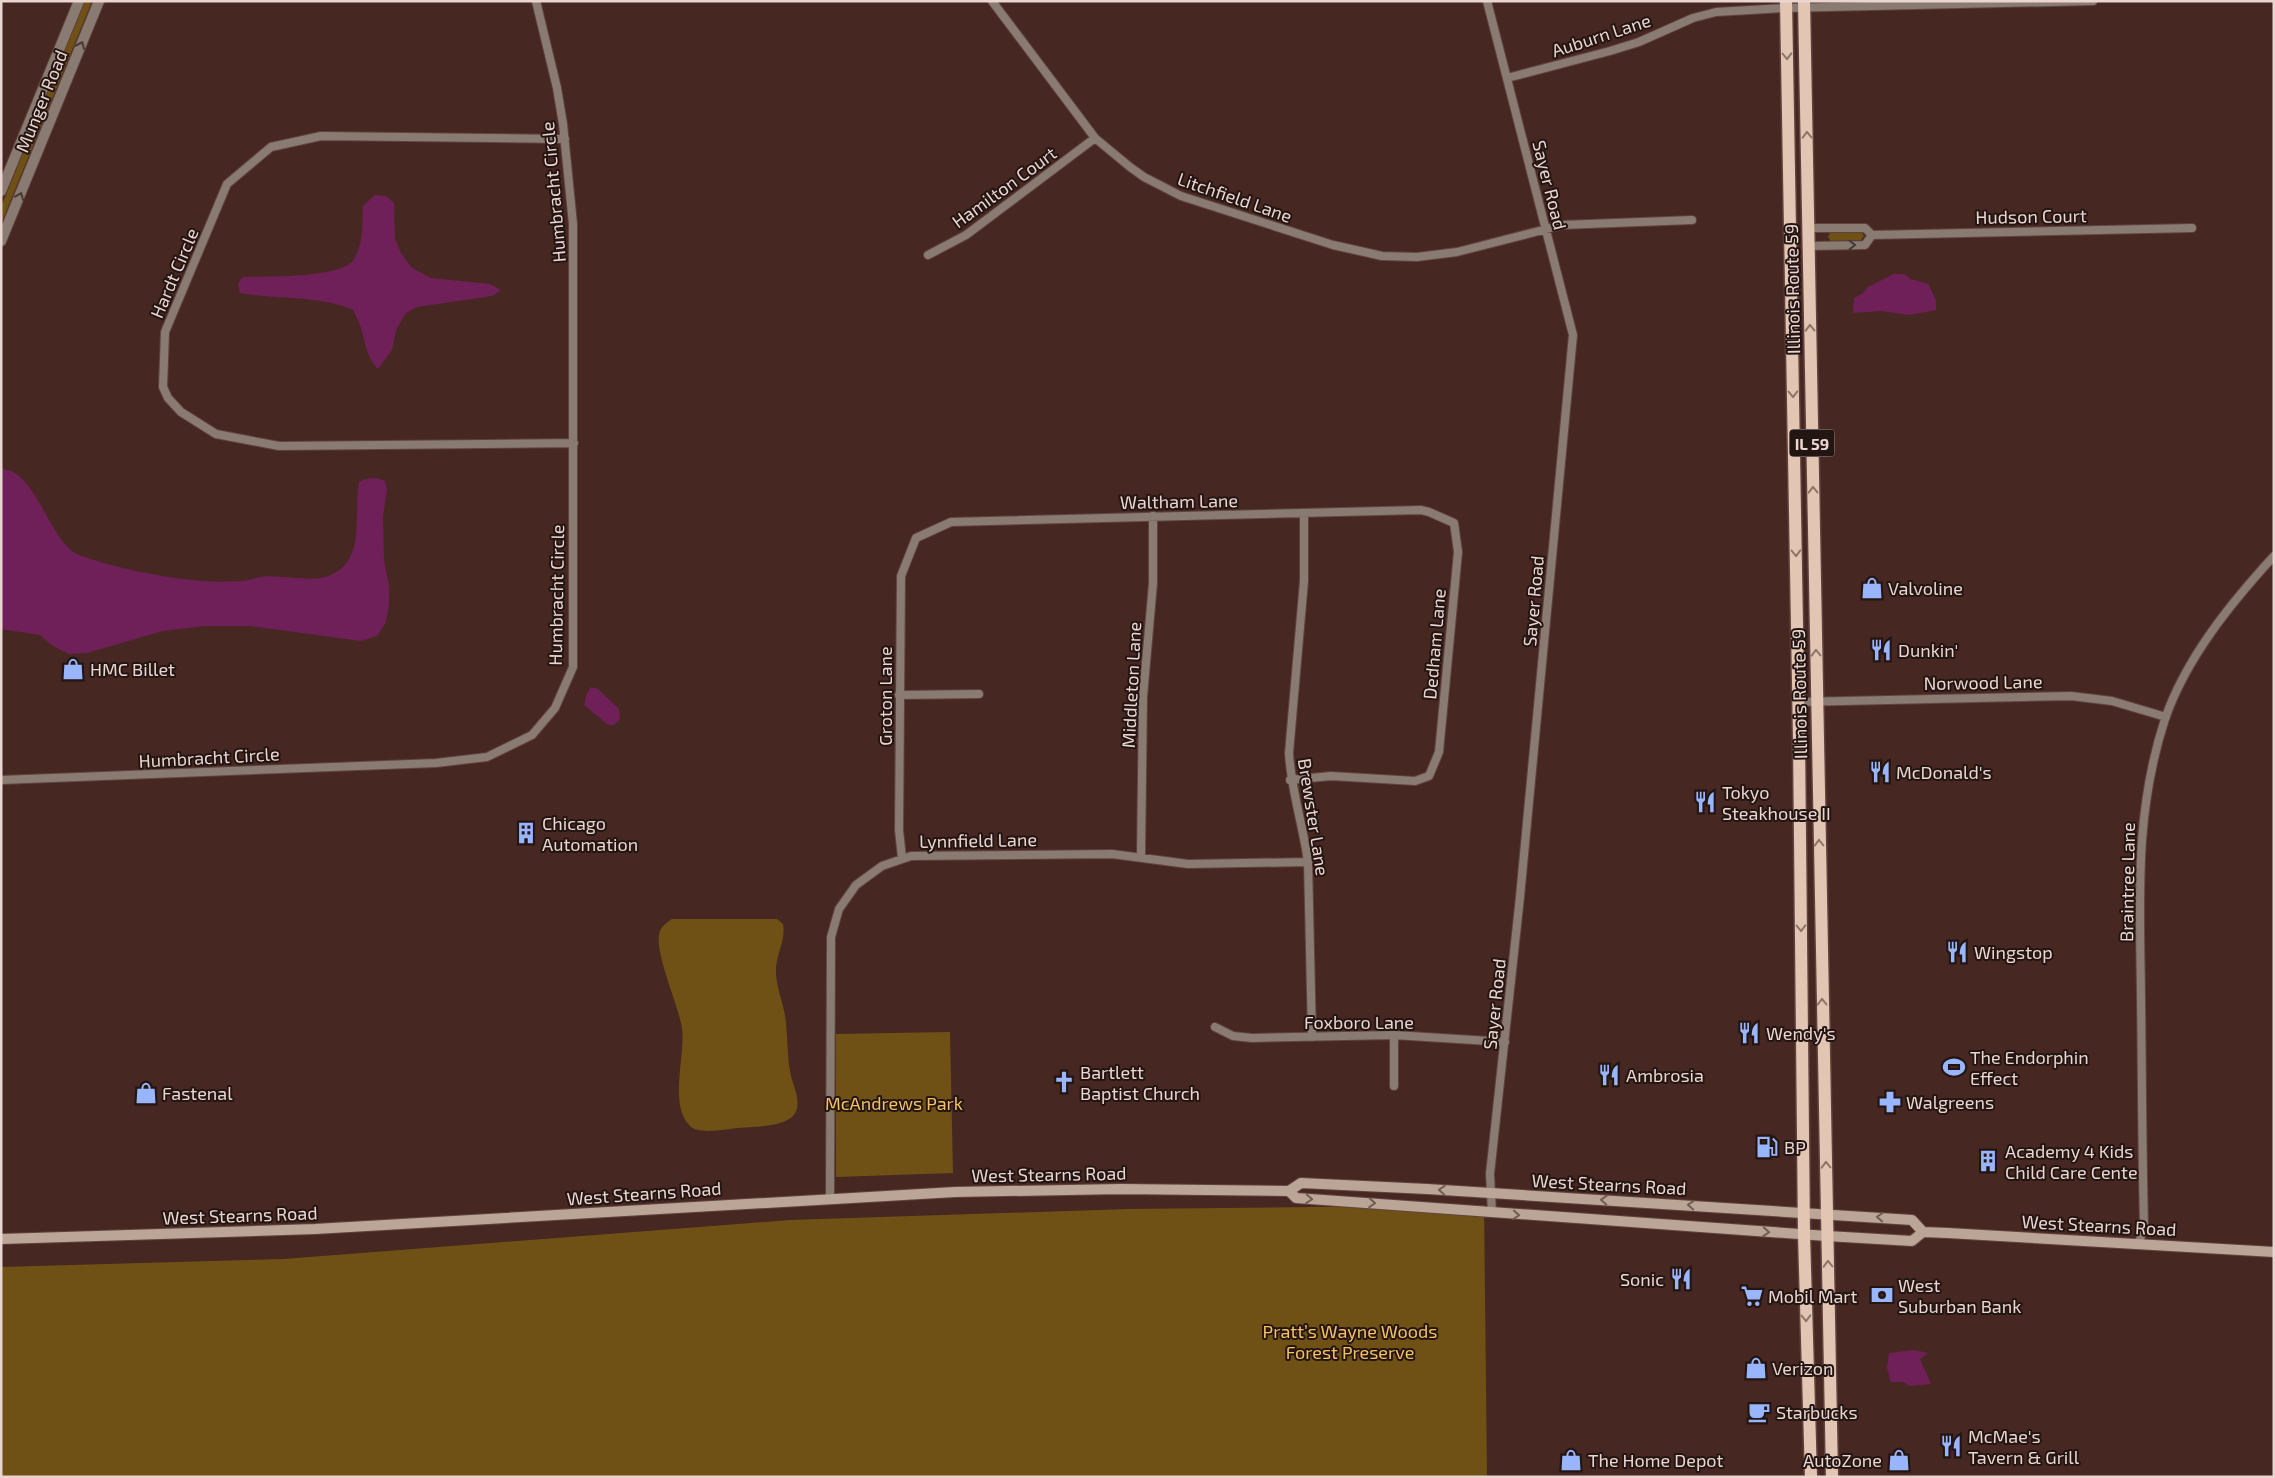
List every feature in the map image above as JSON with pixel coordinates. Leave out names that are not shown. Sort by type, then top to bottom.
[{"type":"main road","name":"Illinois Route 59","points":[[1786,4],[1798,702],[1804,1234],[1811,1477]]},
{"type":"main road","name":"Illinois Route 59","points":[[1804,4],[1832,1477]]},
{"type":"main road","name":"West Stearns Road","points":[[1,1239],[315,1229],[830,1198],[1020,1190],[1189,1189],[1289,1191],[1301,1183],[1491,1193],[1912,1220],[1923,1232]]},
{"type":"main road","name":"West Stearns Road","points":[[1289,1191],[1296,1198],[1827,1236],[1912,1241],[1923,1232],[2274,1252]]},
{"type":"street","name":"Munger Road","points":[[1,191],[79,1]]},
{"type":"street","name":"Munger Road","points":[[1,241],[99,1]]},
{"type":"street","name":"Humbracht Circle","points":[[1,780],[436,763],[487,758],[532,736],[555,708],[573,667],[574,248],[565,139],[557,88],[536,1]]},
{"type":"street","name":"Litchfield Lane","points":[[992,1],[1095,138],[1144,178],[1181,196],[1333,245],[1364,254],[1399,257],[1432,256],[1457,252],[1562,225],[1692,220]]},
{"type":"street","name":"Sayer Road","points":[[1487,1],[1573,335],[1505,1042],[1490,1174],[1492,1213]]},
{"type":"street","name":"Auburn Lane","points":[[1507,78],[1617,49],[1707,14],[1731,10],[1786,4],[2092,1]]},
{"type":"street","name":"Hardt Circle","points":[[565,139],[321,136],[271,147],[227,184],[165,332],[163,387],[168,398],[181,412],[216,434],[279,446],[574,443]]},
{"type":"street","name":"Hamilton Court","points":[[928,255],[966,235],[1095,138]]},
{"type":"street","name":"Hudson Court","points":[[1808,228],[1865,228],[1872,235],[2192,228]]},
{"type":"street","name":"Hudson Court","points":[[1809,246],[1865,245],[1872,235]]},
{"type":"street","name":"Waltham Lane","points":[[916,538],[944,524],[960,520],[1421,510],[1445,519]]},
{"type":"street","name":"Brewster Lane","points":[[1304,513],[1304,581],[1289,742],[1290,780],[1304,833],[1308,862],[1312,1037]]},
{"type":"street","name":"Middleton Lane","points":[[1141,856],[1143,697],[1152,583],[1153,516]]},
{"type":"street","name":"Dedham Lane","points":[[1290,780],[1331,776],[1415,781],[1429,776],[1439,752],[1458,552],[1454,523],[1445,519]]},
{"type":"street","name":"Groton Lane","points":[[902,858],[899,830],[900,583],[903,567],[916,538]]},
{"type":"street","name":"Braintree Lane","points":[[2138,1244],[2144,1224],[2140,855],[2146,793],[2166,718],[2186,674],[2216,625],[2240,594],[2274,556]]},
{"type":"street","points":[[899,695],[979,694]]},
{"type":"street","name":"Norwood Lane","points":[[1798,702],[2071,696],[2112,701],[2166,718]]},
{"type":"street","name":"Lynnfield Lane","points":[[830,1198],[830,963],[833,927],[839,909],[856,885],[882,866],[902,858],[934,854],[1112,854],[1141,856],[1188,864],[1308,862]]},
{"type":"street","name":"Foxboro Lane","points":[[1215,1027],[1233,1036],[1252,1038],[1394,1035],[1505,1042]]},
{"type":"street","points":[[1394,1035],[1394,1086]]},
{"type":"green space","points":[[85,1],[92,1],[1,224],[1,207]]},
{"type":"green space","points":[[1830,233],[1862,233],[1864,236],[1861,240],[1831,241],[1828,237]]},
{"type":"green space","points":[[672,919],[777,919],[783,924],[784,930],[776,975],[785,1017],[791,1076],[798,1102],[796,1112],[788,1120],[767,1126],[706,1131],[694,1129],[683,1116],[679,1091],[682,1048],[681,1023],[663,966],[659,944],[661,930]]},
{"type":"green space","name":"McAndrews Park","points":[[950,1032],[953,1173],[836,1177],[836,1034]]},
{"type":"green space","name":"Pratt’s Wayne Woods Forest Preserve","points":[[1484,1205],[1487,1477],[1,1477],[1,1267],[284,1259],[790,1220],[1128,1209]]},
{"type":"shaded area","points":[[375,195],[386,196],[394,203],[395,239],[401,253],[412,268],[431,278],[490,284],[501,290],[492,296],[417,307],[406,313],[396,330],[392,350],[378,369],[369,355],[361,328],[353,310],[326,302],[240,293],[238,283],[243,277],[303,275],[335,270],[347,265],[354,259],[359,246],[362,233],[363,206]]},
{"type":"shaded area","points":[[1894,274],[1904,274],[1911,279],[1928,284],[1936,300],[1936,310],[1909,315],[1881,311],[1853,313],[1854,298],[1862,294],[1868,287]]},
{"type":"shaded area","points":[[1,469],[13,472],[22,479],[40,503],[63,542],[74,553],[131,570],[188,580],[225,582],[271,576],[315,579],[335,573],[344,566],[354,548],[359,482],[372,478],[385,481],[387,490],[383,516],[384,560],[389,586],[386,622],[377,636],[361,641],[250,626],[205,626],[163,631],[87,653],[69,654],[53,646],[40,635],[1,629]]},
{"type":"shaded area","points":[[591,687],[598,689],[619,709],[620,719],[614,725],[608,725],[584,705],[587,693]]},
{"type":"shaded area","points":[[1914,1350],[1928,1353],[1920,1359],[1931,1384],[1910,1386],[1903,1382],[1891,1382],[1887,1368],[1889,1353]]},
{"type":"place","name":"Valvoline","points":[[1872,588]]},
{"type":"place","name":"Dunkin'","points":[[1881,650]]},
{"type":"place","name":"HMC Billet","points":[[73,669]]},
{"type":"place","name":"McDonald's","points":[[1880,772]]},
{"type":"place","name":"Tokyo Steakhouse II","points":[[1705,802]]},
{"type":"place","name":"Chicago Automation","points":[[526,833]]},
{"type":"place","name":"Wingstop","points":[[1957,952]]},
{"type":"place","name":"Wendy's","points":[[1749,1033]]},
{"type":"place","name":"The Endorphin Effect","points":[[1954,1067]]},
{"type":"place","name":"Ambrosia","points":[[1609,1075]]},
{"type":"place","name":"Bartlett Baptist Church","points":[[1064,1082]]},
{"type":"place","name":"Fastenal","points":[[146,1093]]},
{"type":"place","name":"Walgreens","points":[[1890,1102]]},
{"type":"place","name":"BP","points":[[1767,1147]]},
{"type":"place","name":"Academy 4 Kids Child Care Cente","points":[[1988,1161]]},
{"type":"place","name":"Sonic","points":[[1681,1279]]},
{"type":"place","name":"West Suburban Bank","points":[[1882,1295]]},
{"type":"place","name":"Mobil Mart","points":[[1752,1296]]},
{"type":"place","name":"Verizon","points":[[1756,1368]]},
{"type":"place","name":"Starbucks","points":[[1759,1412]]},
{"type":"place","name":"McMae's Tavern & Grill","points":[[1951,1446]]},
{"type":"place","name":"The Home Depot","points":[[1571,1460]]},
{"type":"place","name":"AutoZone","points":[[1899,1460]]}]
